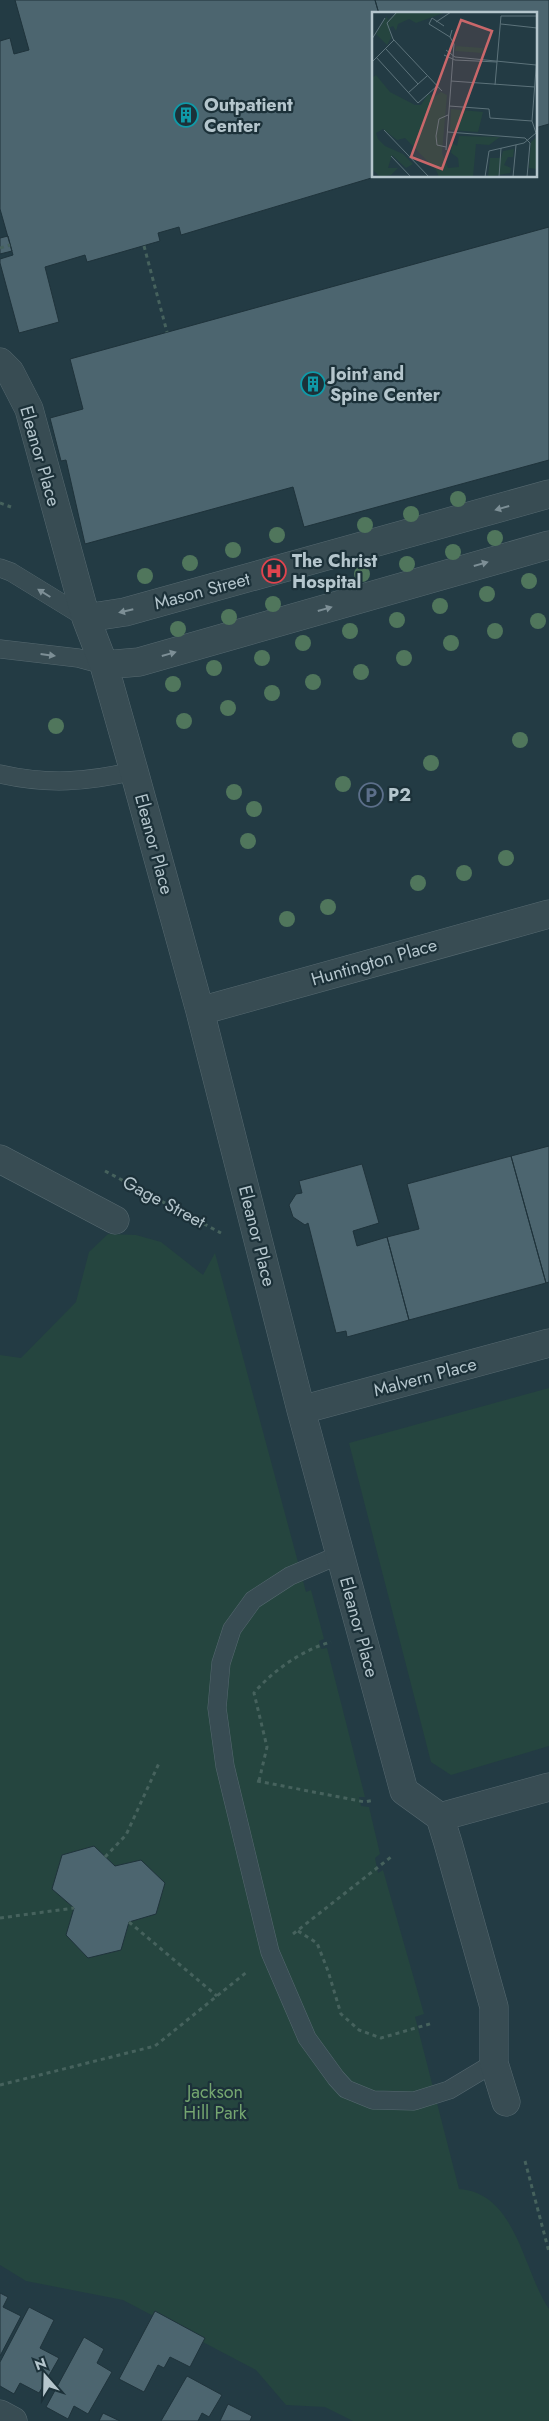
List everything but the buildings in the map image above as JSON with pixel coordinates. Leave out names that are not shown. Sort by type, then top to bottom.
[{"type":"street","name":"Eleanor Place","points":[[0,362],[10,372],[29,409],[86,618],[104,665],[134,771],[200,1011],[339,1555],[404,1791],[440,1817]]},
{"type":"street","name":"Mason Street","points":[[86,618],[125,612],[549,494]]},
{"type":"street","points":[[104,665],[139,662],[549,545]]},
{"type":"street","name":"Huntington Place","points":[[200,1011],[549,914]]},
{"type":"street","points":[[0,1159],[115,1220]]},
{"type":"street","name":"Malvern Place","points":[[301,1410],[549,1343]]},
{"type":"street","points":[[506,2102],[494,2063],[494,2007],[440,1817],[549,1787]]},
{"type":"street","points":[[0,2414],[13,2421]]},
{"type":"lane","points":[[0,568],[11,572],[86,618]]},
{"type":"lane","points":[[0,649],[78,658],[104,665]]},
{"type":"lane","points":[[0,774],[58,782],[96,780],[134,771]]},
{"type":"lane","points":[[339,1555],[290,1576],[253,1600],[232,1629],[221,1663],[217,1708],[227,1775],[270,1952],[307,2038],[346,2089],[373,2100],[414,2101],[449,2090],[494,2063]]},
{"type":"path","points":[[0,248],[10,244]]},
{"type":"path","points":[[144,246],[167,332]]},
{"type":"path","points":[[0,504],[11,507]]},
{"type":"path","name":"Gage Street","points":[[105,1171],[223,1234]]},
{"type":"path","points":[[258,1781],[266,1747],[254,1693],[264,1682],[314,1646],[332,1642]]},
{"type":"path","points":[[105,1857],[126,1834],[160,1761]]},
{"type":"path","points":[[227,1775],[365,1802],[374,1800]]},
{"type":"path","points":[[0,2085],[155,2046],[391,1857]]},
{"type":"path","points":[[0,1918],[74,1908]]},
{"type":"path","points":[[129,1922],[217,1996]]},
{"type":"path","points":[[298,1930],[317,1943],[341,2014],[358,2030],[381,2038],[433,2023]]},
{"type":"path","points":[[525,2160],[549,2252]]},
{"type":"green space","name":"Jackson Hill Park","points":[[108,1234],[136,1235],[161,1242],[203,1275],[215,1253],[306,1592],[311,1590],[324,1639],[319,1641],[321,1649],[327,1648],[365,1797],[359,1797],[361,1806],[369,1807],[380,1854],[375,1858],[378,1873],[383,1870],[424,2014],[415,2017],[459,2189],[478,2194],[494,2204],[506,2219],[516,2236],[540,2293],[549,2309],[549,2421],[353,2421],[325,2407],[286,2405],[256,2370],[123,2300],[26,2281],[0,2265],[0,1355],[21,1358],[76,1302],[89,1252]]},
{"type":"green space","points":[[549,1388],[549,1746],[451,1775],[431,1762],[349,1443]]},
{"type":"place","name":"Outpatient Center","points":[[186,115]]},
{"type":"place","name":"Joint and Spine Center","points":[[313,384]]},
{"type":"place","name":"The Christ Hospital","points":[[274,571]]},
{"type":"place","name":"P2","points":[[371,795]]}]
